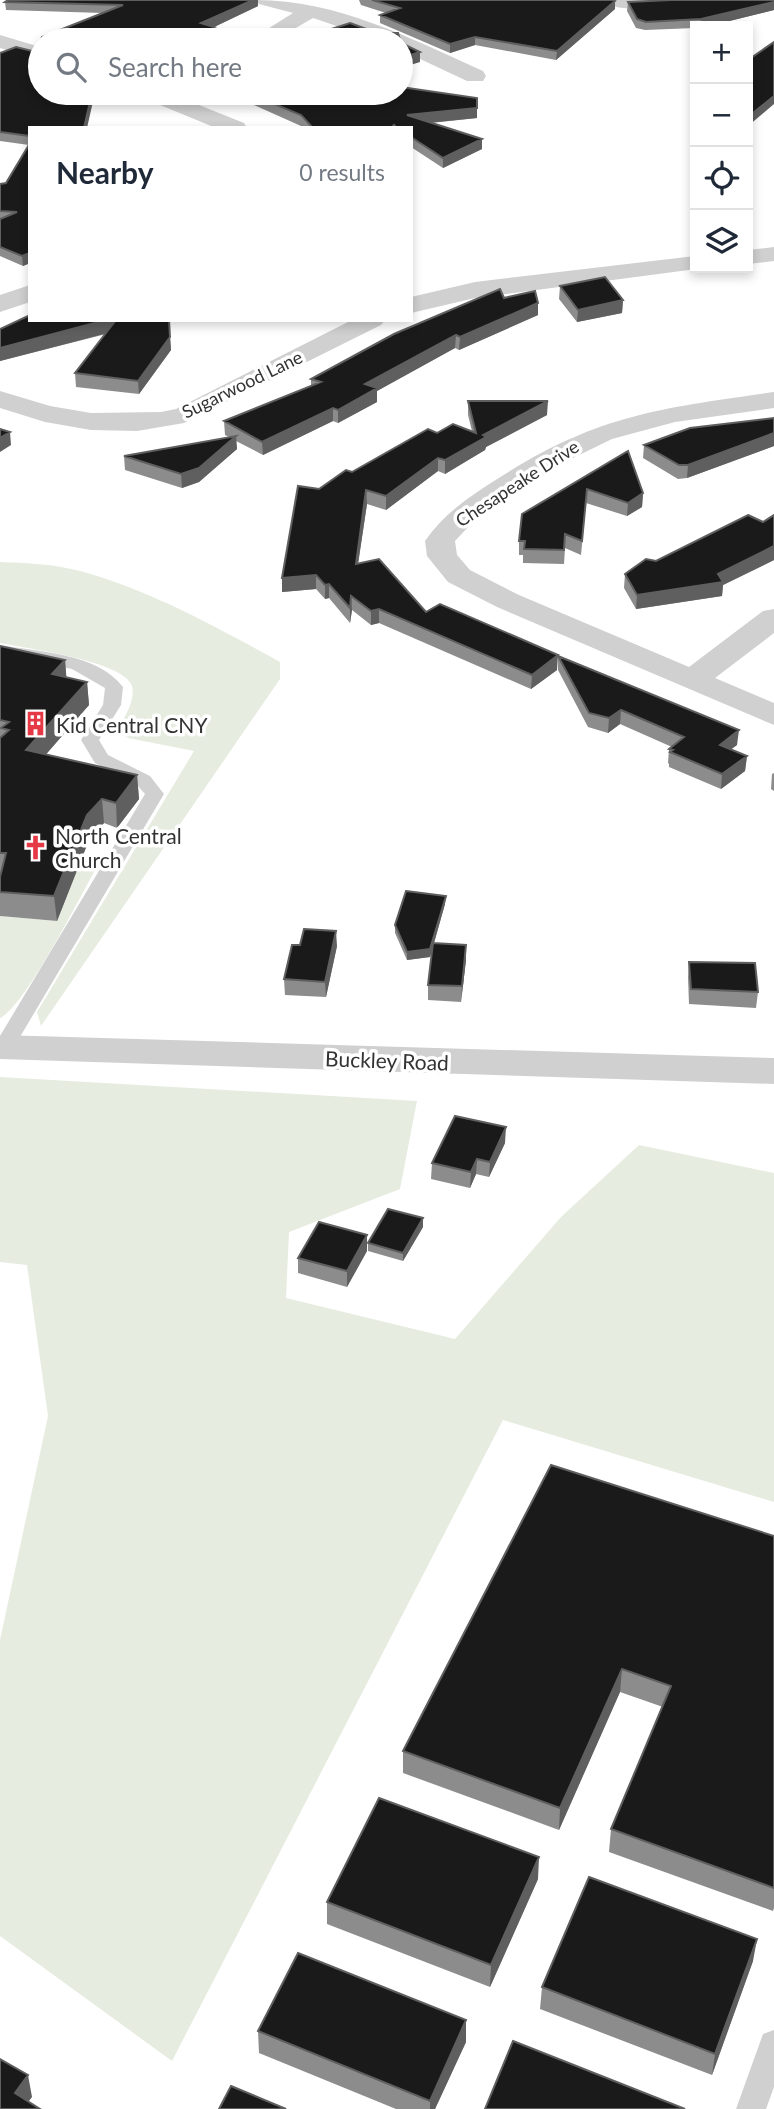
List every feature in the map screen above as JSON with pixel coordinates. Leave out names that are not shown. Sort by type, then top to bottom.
[{"type":"street","points":[[267,0],[361,28]]},
{"type":"street","points":[[609,0],[646,3],[674,0]]},
{"type":"street","points":[[281,28],[311,11]]},
{"type":"street","points":[[0,41],[28,50]]},
{"type":"street","points":[[413,47],[475,76]]},
{"type":"street","points":[[180,105],[231,126]]},
{"type":"street","points":[[413,305],[475,290],[690,264]]},
{"type":"street","points":[[0,304],[28,294]]},
{"type":"street","name":"Sugarwood Lane","points":[[12,403],[91,422],[162,420],[184,415],[368,322]]},
{"type":"street","name":"Chesapeake Drive","points":[[774,400],[668,416],[618,427],[583,440],[537,466],[453,522],[440,541],[442,556],[459,576],[508,601],[774,715]]},
{"type":"street","points":[[692,680],[774,618]]},
{"type":"street","name":"Buckley Road","points":[[2,1047],[774,1071]]},
{"type":"lane","points":[[0,650],[84,667],[106,676],[114,687],[112,705],[90,740],[101,760],[143,780],[155,794],[2,1047]]},
{"type":"lane","points":[[751,2109],[774,2044]]},
{"type":"shaded area","points":[[0,562],[60,567],[132,588],[182,610],[280,662],[280,679],[41,1026],[37,1012],[194,751],[128,738],[118,732],[133,692],[125,677],[112,669],[72,657],[0,643]]},
{"type":"shaded area","points":[[81,858],[99,863],[38,972],[11,1009],[0,1018],[0,916],[57,921]]},
{"type":"shaded area","points":[[0,1077],[417,1101],[400,1189],[289,1232],[286,1298],[455,1339],[561,1217],[639,1145],[774,1173],[774,1502],[503,1420],[172,2061],[0,1936],[0,1640],[48,1416],[27,1265],[0,1262]]},
{"type":"building","points":[[253,0],[201,23],[214,27],[211,28],[65,28],[123,5],[5,2]]},
{"type":"building","points":[[372,0],[615,1],[557,51],[475,37],[450,44],[380,15],[400,8]]},
{"type":"building","points":[[628,2],[774,2],[701,19],[646,22],[637,19]]},
{"type":"building","points":[[350,23],[364,28],[334,28]]},
{"type":"building","points":[[774,42],[774,96],[753,113],[753,84],[753,57]]},
{"type":"building","points":[[16,47],[28,50],[28,105],[89,105],[84,126],[28,126],[28,136],[0,132],[0,53]]},
{"type":"building","points":[[413,89],[477,98],[477,108],[407,115],[482,139],[443,158],[413,138],[413,126],[311,126],[301,115],[277,105],[413,105]]},
{"type":"building","points":[[28,146],[28,254],[22,256],[0,247],[0,219],[17,212],[0,211],[0,184],[6,183]]},
{"type":"building","points":[[605,277],[623,300],[578,310],[560,286]]},
{"type":"building","points":[[500,289],[504,298],[535,291],[538,303],[460,337],[456,335],[365,384],[377,388],[338,410],[333,408],[262,442],[224,421],[321,382],[311,379],[394,334]]},
{"type":"building","points":[[28,316],[28,322],[98,322],[0,348],[0,329]]},
{"type":"building","points":[[114,322],[169,322],[170,337],[138,381],[75,373]]},
{"type":"building","points":[[468,401],[548,401],[483,435],[486,437],[445,460],[438,458],[386,496],[366,490],[356,564],[379,559],[426,612],[440,604],[558,655],[532,675],[379,609],[371,611],[351,596],[350,608],[329,584],[325,585],[316,575],[282,578],[298,486],[319,489],[346,470],[352,472],[428,429],[437,433],[453,424],[476,433]]},
{"type":"building","points":[[774,418],[774,433],[688,465],[679,465],[644,445],[690,428]]},
{"type":"building","points":[[0,429],[10,432],[0,438]]},
{"type":"building","points":[[236,436],[199,468],[181,474],[124,456]]},
{"type":"building","points":[[628,451],[643,493],[628,503],[587,489],[582,541],[565,534],[564,550],[524,549],[525,541],[519,541],[522,514]]},
{"type":"building","points":[[748,515],[763,522],[774,515],[774,546],[718,574],[723,582],[637,595],[625,574],[646,559],[656,561]]},
{"type":"building","points":[[0,646],[65,660],[52,674],[87,682],[26,750],[137,775],[116,803],[102,799],[87,815],[54,896],[0,892],[0,877],[6,853],[0,853],[0,738],[9,730],[1,728],[9,722],[0,720]]},
{"type":"building","points":[[558,656],[739,730],[720,745],[747,756],[722,774],[670,752],[673,750],[669,749],[684,737],[621,710],[609,718],[589,713]]},
{"type":"building","points":[[406,891],[446,896],[430,949],[407,952],[395,925]]},
{"type":"building","points":[[304,929],[336,931],[325,982],[284,979],[292,945],[300,945]]},
{"type":"building","points":[[433,943],[466,945],[462,986],[428,985]]},
{"type":"building","points":[[689,962],[755,963],[758,992],[691,989]]},
{"type":"building","points":[[455,1116],[506,1127],[490,1162],[477,1159],[471,1172],[432,1163]]},
{"type":"building","points":[[388,1209],[423,1218],[403,1253],[368,1243]]},
{"type":"building","points":[[319,1222],[367,1235],[347,1271],[298,1258]]},
{"type":"building","points":[[551,1465],[774,1536],[774,1888],[611,1829],[671,1686],[622,1669],[560,1808],[403,1751]]},
{"type":"building","points":[[379,1798],[539,1857],[491,1965],[327,1902]]},
{"type":"building","points":[[589,1877],[757,1939],[715,2054],[542,1987]]},
{"type":"building","points":[[298,1953],[466,2020],[430,2101],[258,2031]]},
{"type":"building","points":[[513,2041],[685,2109],[485,2109]]},
{"type":"building","points":[[0,2059],[28,2075],[15,2093],[40,2109],[0,2109]]},
{"type":"building","points":[[231,2086],[286,2109],[219,2109]]},
{"type":"place","name":"Kid Central CNY","points":[[36,724]]},
{"type":"place","name":"North Central Church","points":[[35,847]]}]
